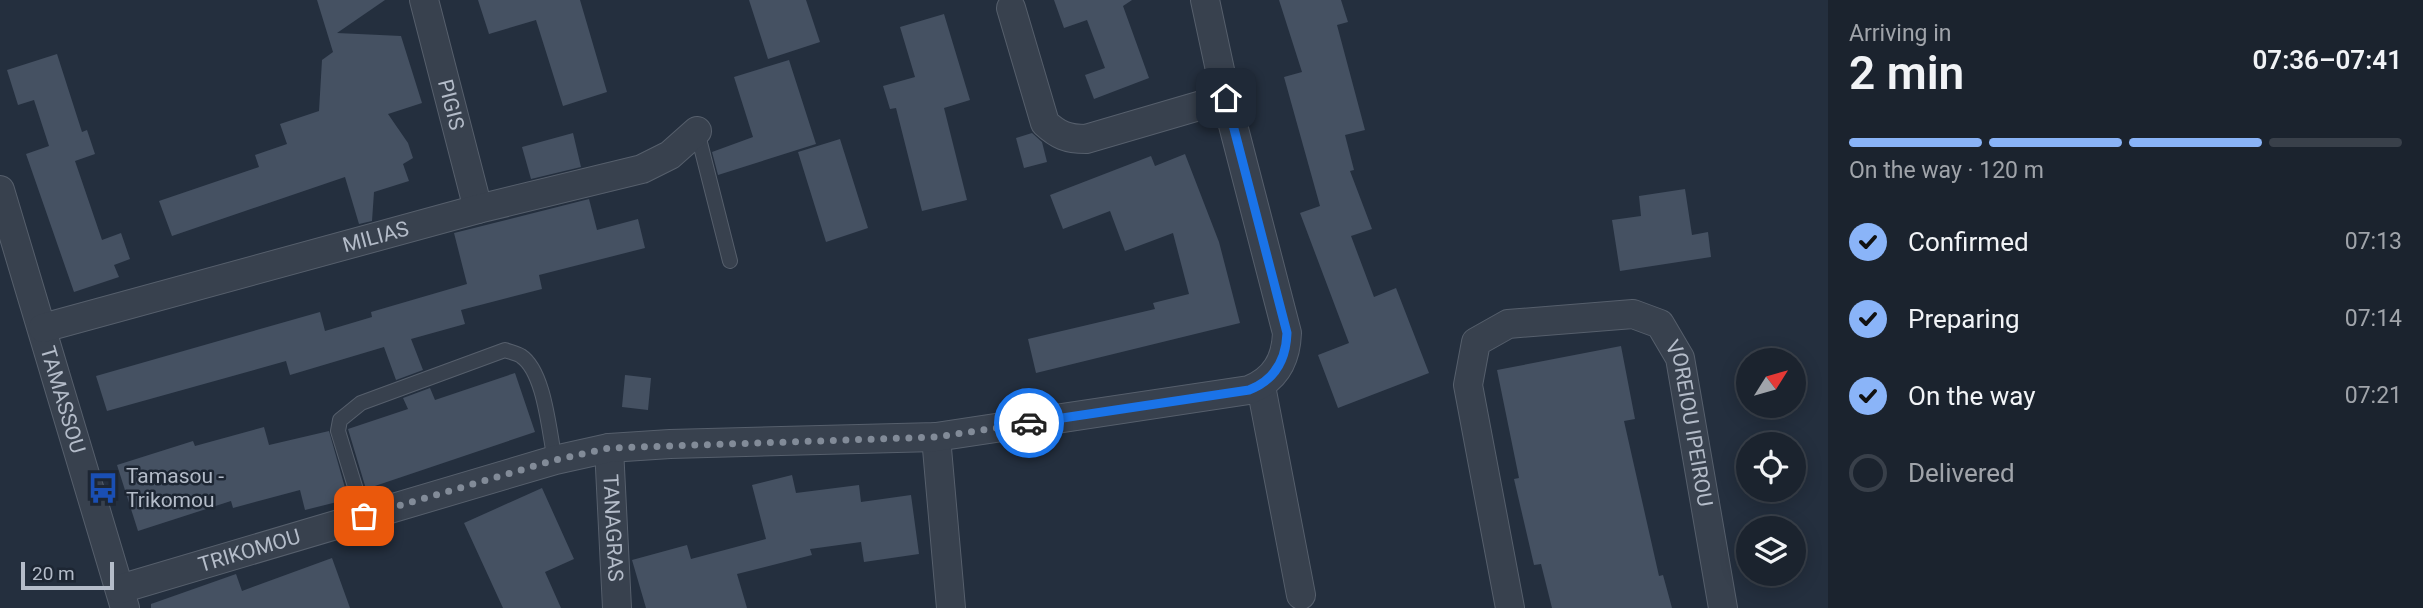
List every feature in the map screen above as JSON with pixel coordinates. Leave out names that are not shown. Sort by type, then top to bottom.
[{"type":"street","name":"PIGIS","points":[[424,0],[478,209]]},
{"type":"street","points":[[1205,0],[1226,98],[1287,333],[1281,365],[1261,386],[1301,595]]},
{"type":"street","points":[[1011,8],[1045,123],[1057,134],[1070,139],[1086,139],[1226,98]]},
{"type":"street","name":"MILIAS","points":[[43,328],[478,209],[642,169],[670,155],[697,131]]},
{"type":"street","name":"TAMASSOU","points":[[0,190],[122,598]]},
{"type":"street","name":"VOREIOU IPEIROU","points":[[1510,608],[1468,386],[1476,342],[1508,324],[1633,314],[1660,324],[1680,358],[1723,608]]},
{"type":"street","name":"TRIKOMOU","points":[[122,598],[364,516],[555,460],[609,448],[936,437],[1261,386]]},
{"type":"street","points":[[936,437],[951,608]]},
{"type":"street","name":"TANAGRAS","points":[[609,448],[617,608]]},
{"type":"lane","points":[[697,131],[730,261]]},
{"type":"lane","points":[[364,516],[338,431],[340,420],[361,403],[505,350],[521,356],[531,368],[542,392],[555,460]]},
{"type":"building","points":[[317,0],[385,0],[337,33],[401,36],[422,103],[388,114],[408,143],[413,158],[403,164],[409,181],[374,192],[372,221],[359,224],[345,177],[172,236],[159,201],[259,167],[255,155],[287,144],[280,124],[319,111],[322,60],[333,52]]},
{"type":"building","points":[[478,0],[580,0],[607,92],[563,106],[536,20],[489,34]]},
{"type":"building","points":[[749,0],[806,0],[820,42],[768,59]]},
{"type":"building","points":[[1054,0],[1132,0],[1123,6],[1149,78],[1094,99],[1085,75],[1105,68],[1087,20],[1064,28]]},
{"type":"building","points":[[1279,0],[1341,0],[1348,22],[1337,25],[1365,130],[1345,135],[1354,170],[1350,171],[1372,229],[1351,236],[1374,297],[1396,288],[1429,373],[1338,408],[1318,355],[1349,343],[1300,213],[1320,206],[1284,77],[1302,72]]},
{"type":"building","points":[[944,14],[970,100],[944,108],[967,200],[922,211],[896,108],[890,109],[883,86],[915,77],[900,27]]},
{"type":"building","points":[[57,54],[82,132],[87,130],[95,154],[75,161],[102,240],[121,233],[130,259],[114,265],[119,277],[74,292],[26,154],[49,146],[34,100],[18,105],[7,70]]},
{"type":"building","points":[[789,60],[816,144],[718,175],[712,152],[753,137],[734,77]]},
{"type":"building","points":[[573,133],[581,167],[531,179],[522,147]]},
{"type":"building","points":[[1032,133],[1042,142],[1047,162],[1024,168],[1016,138]]},
{"type":"building","points":[[840,139],[868,228],[826,242],[798,152]]},
{"type":"building","points":[[1185,154],[1219,242],[1240,323],[1036,373],[1028,339],[1155,309],[1153,303],[1189,294],[1173,233],[1125,251],[1110,211],[1063,229],[1050,195],[1151,156],[1155,166]]},
{"type":"building","points":[[1685,189],[1692,235],[1708,232],[1711,257],[1620,271],[1612,220],[1641,216],[1639,196]]},
{"type":"building","points":[[589,199],[597,230],[638,219],[645,248],[539,275],[542,289],[461,310],[465,324],[411,339],[423,370],[396,380],[384,347],[290,375],[286,361],[107,411],[96,376],[320,312],[325,331],[372,317],[371,312],[467,284],[454,233]]},
{"type":"building","points":[[1621,346],[1635,419],[1624,421],[1659,576],[1663,575],[1672,608],[1552,608],[1541,564],[1534,565],[1514,479],[1519,478],[1497,370]]},
{"type":"building","points":[[515,373],[535,432],[366,489],[348,429],[408,409],[403,398],[430,388],[435,400]]},
{"type":"building","points":[[625,375],[651,378],[648,410],[622,407]]},
{"type":"building","points":[[264,427],[269,445],[329,431],[347,495],[344,496],[345,500],[305,510],[300,490],[233,508],[231,501],[138,531],[117,465],[193,441],[195,446]]},
{"type":"building","points":[[792,475],[796,493],[859,485],[861,502],[911,495],[919,554],[864,562],[861,542],[810,549],[812,555],[737,574],[747,608],[646,608],[632,560],[687,545],[691,559],[766,539],[752,485]]},
{"type":"building","points":[[542,488],[574,559],[545,572],[561,608],[503,608],[464,523]]},
{"type":"building","points":[[332,558],[350,608],[151,608],[151,604],[236,574],[242,591]]},
{"type":"way so far","points":[[364,516],[555,460],[609,448],[936,437],[1029,423]]},
{"type":"place","name":"Tamasou - Trikomou","points":[[103,488]]},
{"type":"route","points":[[1029,423],[1249,390],[1261,386],[1281,365],[1287,333],[1226,98]]}]
